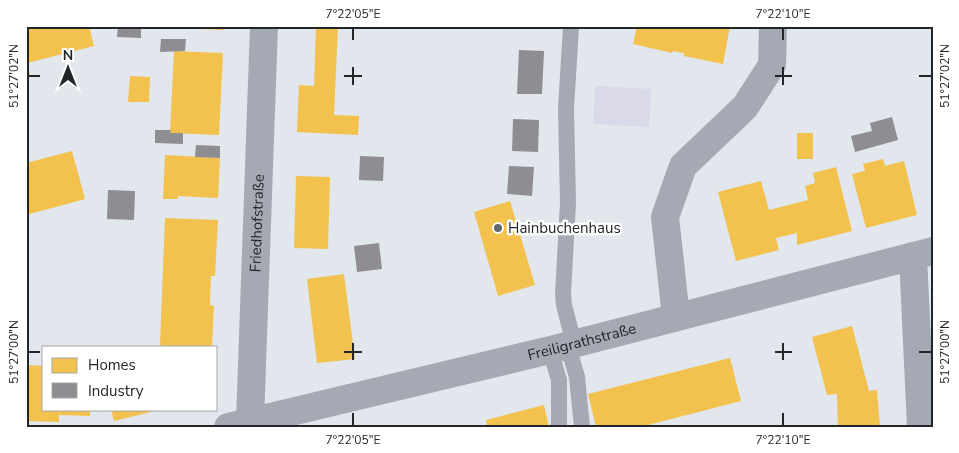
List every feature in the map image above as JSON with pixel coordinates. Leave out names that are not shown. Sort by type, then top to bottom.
[{"type":"street","name":"Friedhofstraße","points":[[239,424],[264,26]]},
{"type":"street","points":[[676,317],[665,217],[684,166],[746,107],[772,65],[774,26]]},
{"type":"street","name":"Freiligrathstraße","points":[[239,424],[564,346],[923,253]]},
{"type":"street","points":[[921,427],[923,253]]},
{"type":"lane","points":[[559,427],[558,380],[564,346],[568,203],[566,109],[571,26]]},
{"type":"lane","points":[[564,346],[576,377],[582,427]]},
{"type":"shaded area","points":[[595,86],[651,89],[649,127],[593,124]]},
{"type":"building: Homes","points":[[26,26],[89,26],[94,46],[27,63],[30,74],[26,75]]},
{"type":"building: Homes","points":[[176,26],[224,26],[224,30],[176,28]]},
{"type":"building: Homes","points":[[316,26],[338,26],[334,115],[359,116],[358,135],[297,132],[299,85],[314,86]]},
{"type":"building: Homes","points":[[637,26],[730,26],[723,64],[684,56],[684,53],[673,51],[672,53],[633,44]]},
{"type":"building: Homes","points":[[174,51],[223,53],[219,135],[170,133]]},
{"type":"building: Homes","points":[[130,76],[150,77],[149,102],[128,102]]},
{"type":"building: Homes","points":[[797,133],[813,133],[813,159],[797,159]]},
{"type":"building: Homes","points":[[72,151],[85,199],[26,215],[26,163]]},
{"type":"building: Homes","points":[[165,155],[220,158],[218,198],[178,196],[178,199],[163,199]]},
{"type":"building: Homes","points":[[883,159],[885,166],[904,161],[917,215],[866,228],[852,174],[865,171],[863,164]]},
{"type":"building: Homes","points":[[836,167],[852,231],[797,245],[797,233],[776,238],[779,250],[736,261],[718,192],[761,181],[769,210],[808,200],[805,186],[815,183],[813,173]]},
{"type":"building: Homes","points":[[296,176],[330,177],[328,249],[294,248]]},
{"type":"building: Homes","points":[[510,201],[535,285],[498,296],[474,212]]},
{"type":"building: Homes","points":[[165,218],[218,220],[215,276],[211,276],[210,305],[214,306],[212,346],[161,346]]},
{"type":"building: Homes","points":[[344,274],[355,359],[317,363],[307,279]]},
{"type":"building: Homes","points":[[852,326],[869,391],[877,390],[880,427],[838,427],[837,394],[827,395],[812,337]]},
{"type":"building: Homes","points":[[730,358],[741,401],[640,427],[596,427],[588,394]]},
{"type":"building: Homes","points":[[28,365],[42,366],[42,410],[90,410],[90,416],[59,415],[59,422],[27,421]]},
{"type":"building: Homes","points":[[544,405],[549,427],[483,427],[487,425],[486,420]]},
{"type":"building: Homes","points":[[111,410],[159,410],[114,421]]},
{"type":"building: Industry","points":[[118,26],[141,26],[141,38],[117,37]]},
{"type":"building: Industry","points":[[161,39],[186,39],[185,51],[160,52]]},
{"type":"building: Industry","points":[[519,50],[544,51],[542,94],[517,94]]},
{"type":"building: Industry","points":[[892,117],[898,140],[855,152],[851,136],[872,131],[870,123]]},
{"type":"building: Industry","points":[[513,119],[539,120],[538,152],[512,151]]},
{"type":"building: Industry","points":[[155,130],[171,130],[170,133],[183,133],[183,144],[155,143]]},
{"type":"building: Industry","points":[[196,145],[220,146],[220,158],[195,157]]},
{"type":"building: Industry","points":[[360,156],[384,157],[383,181],[359,180]]},
{"type":"building: Industry","points":[[509,166],[534,167],[532,196],[507,194]]},
{"type":"building: Industry","points":[[108,190],[135,191],[134,220],[107,219]]},
{"type":"building: Industry","points":[[379,243],[382,269],[357,272],[354,246]]},
{"type":"place","name":"Hainbuchenhaus","points":[[498,228]]}]
